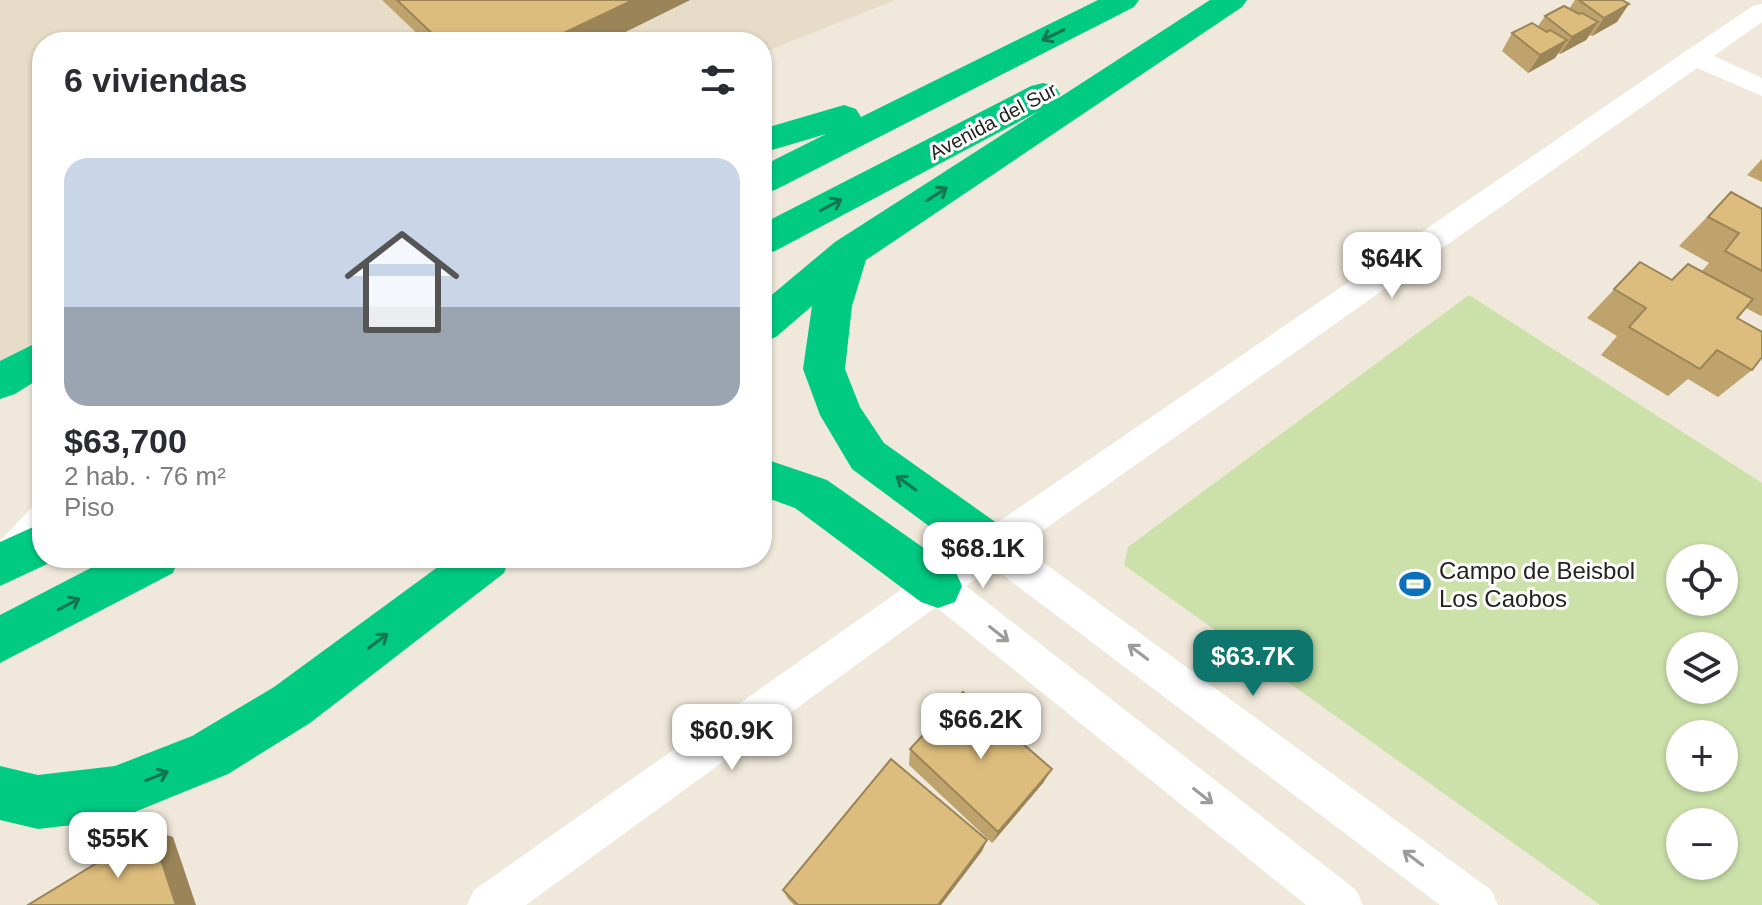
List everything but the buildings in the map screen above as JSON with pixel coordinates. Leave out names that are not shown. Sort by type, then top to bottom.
[{"type":"highway","points":[[772,176],[1123,0]]},
{"type":"highway","name":"Avenida del Sur","points":[[772,236],[1223,0]]},
{"type":"highway","points":[[772,317],[849,252],[1231,0]]},
{"type":"highway","points":[[772,138],[946,88]]},
{"type":"highway","points":[[849,252],[832,306],[824,369],[841,415],[868,456],[992,546]]},
{"type":"highway","points":[[0,382],[32,362]]},
{"type":"highway","points":[[772,480],[811,494],[938,586]]},
{"type":"highway","points":[[0,565],[32,549]]},
{"type":"highway","points":[[0,640],[137,568]]},
{"type":"highway","points":[[0,793],[38,802],[115,793],[209,755],[292,705],[474,568]]},
{"type":"street","points":[[489,905],[992,546],[1762,11]]},
{"type":"street","points":[[1695,57],[1762,88]]},
{"type":"street","points":[[992,546],[1476,905]]},
{"type":"street","points":[[938,586],[1341,905]]},
{"type":"lane","points":[[0,553],[32,519]]},
{"type":"shaded area","points":[[0,0],[896,0],[772,49],[772,32],[32,32],[32,348],[0,362]]},
{"type":"green space","name":"Campo de Beisbol Los Caobos","points":[[1469,295],[1762,483],[1762,905],[1600,905],[1124,565],[1128,547]]},
{"type":"place","name":"Campo de Beisbol Los Caobos","points":[[1415,584]]}]
